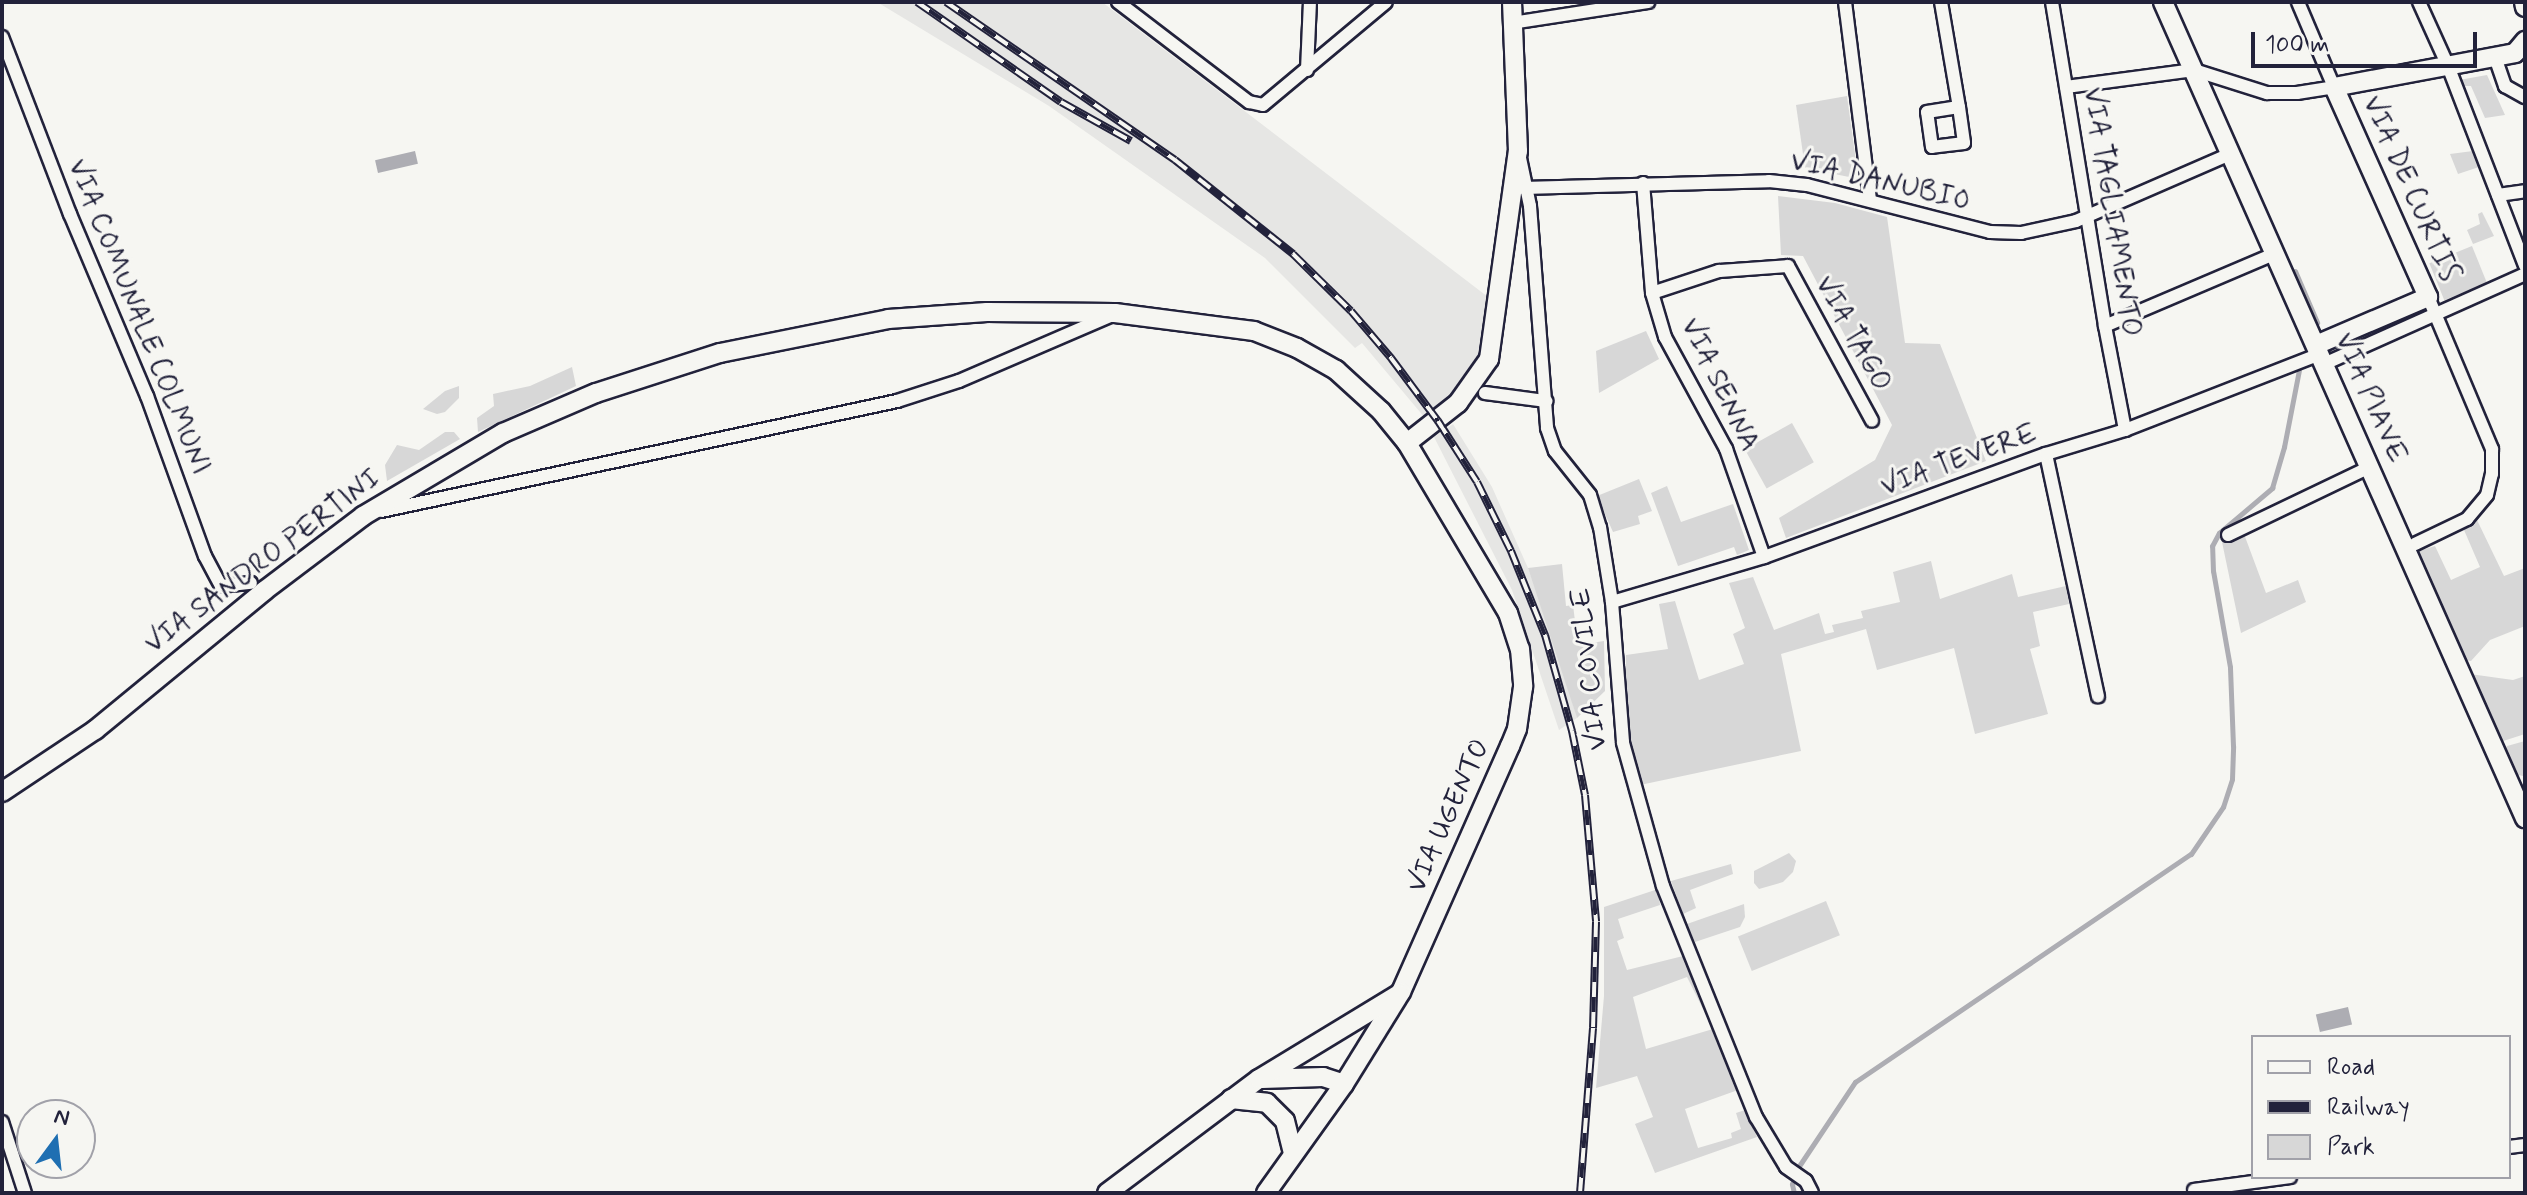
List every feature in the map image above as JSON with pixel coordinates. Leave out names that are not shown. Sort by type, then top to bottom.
[{"type":"street","points":[[1118,2],[1256,105],[1269,103],[1386,2]]},
{"type":"street","points":[[1307,70],[1310,2]]},
{"type":"street","name":"VIA COVILE","points":[[1512,2],[1521,188],[1547,428],[1555,451],[1590,495],[1600,527],[1612,602],[1623,743],[1663,886],[1756,1117],[1786,1167],[1809,1187]]},
{"type":"street","points":[[1512,23],[1648,2]]},
{"type":"street","points":[[1845,2],[1870,200]]},
{"type":"street","points":[[1941,2],[1959,107]]},
{"type":"street","name":"VIA TAGLIAMENTO","points":[[2052,2],[2125,430]]},
{"type":"street","points":[[2298,2],[2334,87]]},
{"type":"street","points":[[2419,2],[2448,66],[2525,266]]},
{"type":"street","name":"VIA PIAVE","points":[[2166,3],[2525,818]]},
{"type":"street","name":"VIA COMUNALE COLMUNI","points":[[2,37],[70,214],[147,396],[205,556],[221,586],[251,583]]},
{"type":"street","points":[[2066,87],[2194,70],[2267,93],[2297,93],[2515,53],[2525,41]]},
{"type":"street","points":[[2495,57],[2505,86],[2525,97]]},
{"type":"street","name":"VIA DE CURTIS","points":[[2334,87],[2431,305]]},
{"type":"street","name":"VIA DANUBIO","points":[[1521,188],[1769,181],[1807,185],[1990,232],[2026,233],[2087,215],[2230,154]]},
{"type":"street","name":"VIA SENNA","points":[[1643,183],[1652,293],[1665,337],[1726,449],[1764,557]]},
{"type":"street","points":[[1407,443],[1451,410],[1477,381],[1489,359],[1521,188]]},
{"type":"street","points":[[2498,195],[2525,191]]},
{"type":"street","points":[[2105,326],[2274,254]]},
{"type":"street","name":"VIA TAGO","points":[[1652,293],[1719,271],[1788,266],[1872,421]]},
{"type":"street","points":[[2320,354],[2431,305],[2525,274]]},
{"type":"street","points":[[2415,544],[2467,519],[2487,495],[2492,474],[2492,449],[2431,305]]},
{"type":"street","name":"VIA SANDRO PERTINI","points":[[2,792],[95,730],[264,591],[363,516],[416,481],[543,414],[663,368],[720,353],[888,319],[987,312],[1115,313],[1233,327],[1297,348],[1355,385],[1407,443]]},
{"type":"street","points":[[363,516],[897,401],[946,386],[1115,313]]},
{"type":"street","name":"VIA TEVERE","points":[[1612,602],[1764,557],[2046,454],[2125,430],[2320,354]]},
{"type":"street","points":[[1485,393],[1546,401]]},
{"type":"street","name":"VIA UGENTO","points":[[1266,1193],[1344,1084],[1401,992],[1517,729],[1523,687],[1520,649],[1508,613],[1407,443]]},
{"type":"street","points":[[2046,454],[2098,696]]},
{"type":"street","points":[[2228,535],[2370,467]]},
{"type":"street","name":"VIA SANDRO PERTINI","points":[[2,802],[24,778]]},
{"type":"street","points":[[1107,1193],[1259,1079],[1401,992]]},
{"type":"street","points":[[1259,1079],[1323,1077],[1344,1084]]},
{"type":"street","points":[[1231,1099],[1267,1103],[1285,1121],[1293,1154]]},
{"type":"street","points":[[2,1122],[25,1193]]},
{"type":"street","points":[[2194,1190],[2275,1179]]},
{"type":"shaded area","points":[[877,2],[1102,2],[1488,297],[1479,362],[1456,396],[1425,418],[1362,343],[1355,348],[1265,258],[1049,106]]},
{"type":"shaded area","points":[[415,151],[418,164],[378,173],[375,160]]},
{"type":"shaded area","points":[[1453,424],[1492,487],[1528,568],[1558,653],[1577,718],[1559,730],[1512,590],[1434,437]]},
{"type":"shaded area","points":[[2348,1007],[2352,1025],[2320,1032],[2316,1014]]},
{"type":"green space","points":[[2487,75],[2505,115],[2485,118],[2471,86],[2461,86],[2459,80]]},
{"type":"green space","points":[[1847,96],[1857,169],[1854,178],[1805,168],[1796,105]]},
{"type":"green space","points":[[2473,151],[2479,167],[2458,174],[2450,154]]},
{"type":"green space","points":[[1778,196],[1835,203],[1887,217],[1905,343],[1940,344],[1986,461],[1786,538],[1779,518],[1875,460],[1892,425],[1803,256],[1781,255]]},
{"type":"green space","points":[[2482,212],[2494,236],[2473,244],[2467,230],[2480,224],[2478,214]]},
{"type":"green space","points":[[2472,246],[2487,283],[2444,300],[2429,263]]},
{"type":"green space","points":[[2411,313],[2410,319],[2342,347],[2338,345]]},
{"type":"green space","points":[[1646,331],[1659,359],[1599,393],[1596,351]]},
{"type":"green space","points":[[572,367],[576,386],[478,432],[477,418],[494,406],[493,394],[530,386]]},
{"type":"green space","points":[[459,386],[459,398],[445,412],[437,414],[423,409],[445,391]]},
{"type":"green space","points":[[1792,423],[1814,462],[1767,489],[1745,449]]},
{"type":"green space","points":[[445,432],[454,432],[460,439],[387,481],[385,465],[397,445],[419,450]]},
{"type":"green space","points":[[1639,479],[1652,511],[1638,516],[1640,524],[1613,532],[1597,496]]},
{"type":"green space","points":[[1667,486],[1681,522],[1733,504],[1749,550],[1737,555],[1734,547],[1678,566],[1651,493]]},
{"type":"green space","points":[[2477,520],[2504,576],[2525,568],[2525,626],[2490,640],[2471,661],[2464,660],[2415,552],[2435,546],[2451,580],[2480,567],[2464,530]]},
{"type":"green space","points":[[2244,534],[2266,593],[2298,580],[2306,602],[2241,633],[2222,542]]},
{"type":"green space","points":[[1931,561],[1940,599],[2012,574],[2018,597],[2066,586],[2069,604],[2033,612],[2040,646],[2030,649],[2048,714],[1975,734],[1954,648],[1877,670],[1866,629],[1781,654],[1801,751],[1640,785],[1626,717],[1626,655],[1668,649],[1659,604],[1675,601],[1699,680],[1744,664],[1733,634],[1745,628],[1729,583],[1753,577],[1774,630],[1819,613],[1825,634],[1834,632],[1832,625],[1863,618],[1861,611],[1900,602],[1893,572]]},
{"type":"green space","points":[[1562,564],[1566,606],[1573,605],[1578,645],[1604,641],[1605,691],[1577,718],[1528,568]]},
{"type":"green space","points":[[2470,674],[2513,680],[2525,676],[2525,734],[2500,742]]},
{"type":"green space","points":[[2525,741],[2525,776],[2513,774],[2504,752],[2507,746]]},
{"type":"green space","points":[[1789,853],[1796,861],[1793,872],[1783,882],[1759,889],[1754,883],[1754,871]]},
{"type":"green space","points":[[1731,864],[1733,874],[1690,890],[1696,908],[1683,914],[1671,881]]},
{"type":"green space","points":[[1658,889],[1660,905],[1618,919],[1624,938],[1617,941],[1627,970],[1683,956],[1709,1015],[1707,1017],[1687,977],[1633,997],[1646,1049],[1713,1029],[1738,1090],[1685,1109],[1698,1148],[1732,1138],[1731,1133],[1741,1129],[1736,1113],[1745,1110],[1757,1137],[1655,1173],[1635,1124],[1653,1117],[1637,1076],[1596,1088],[1604,996],[1604,907]]},
{"type":"green space","points":[[1826,901],[1840,935],[1752,971],[1738,937]]},
{"type":"green space","points":[[1744,904],[1745,917],[1740,927],[1695,942],[1687,924]]},
{"type":"waterway","points":[[2295,271],[2317,322]]},
{"type":"waterway","points":[[1794,1193],[1792,1184],[1799,1166],[1855,1082],[2191,854],[2223,807],[2232,779],[2230,667],[2213,571],[2212,546],[2219,533],[2272,488],[2284,447],[2299,370]]},
{"type":"railway","points":[[917,2],[1061,102],[1131,141]]},
{"type":"railway","points":[[946,2],[1175,160],[1293,254],[1351,311],[1391,358],[1438,421],[1477,482],[1511,551],[1545,635],[1572,731],[1585,795],[1596,922],[1593,1028],[1580,1193]]}]
